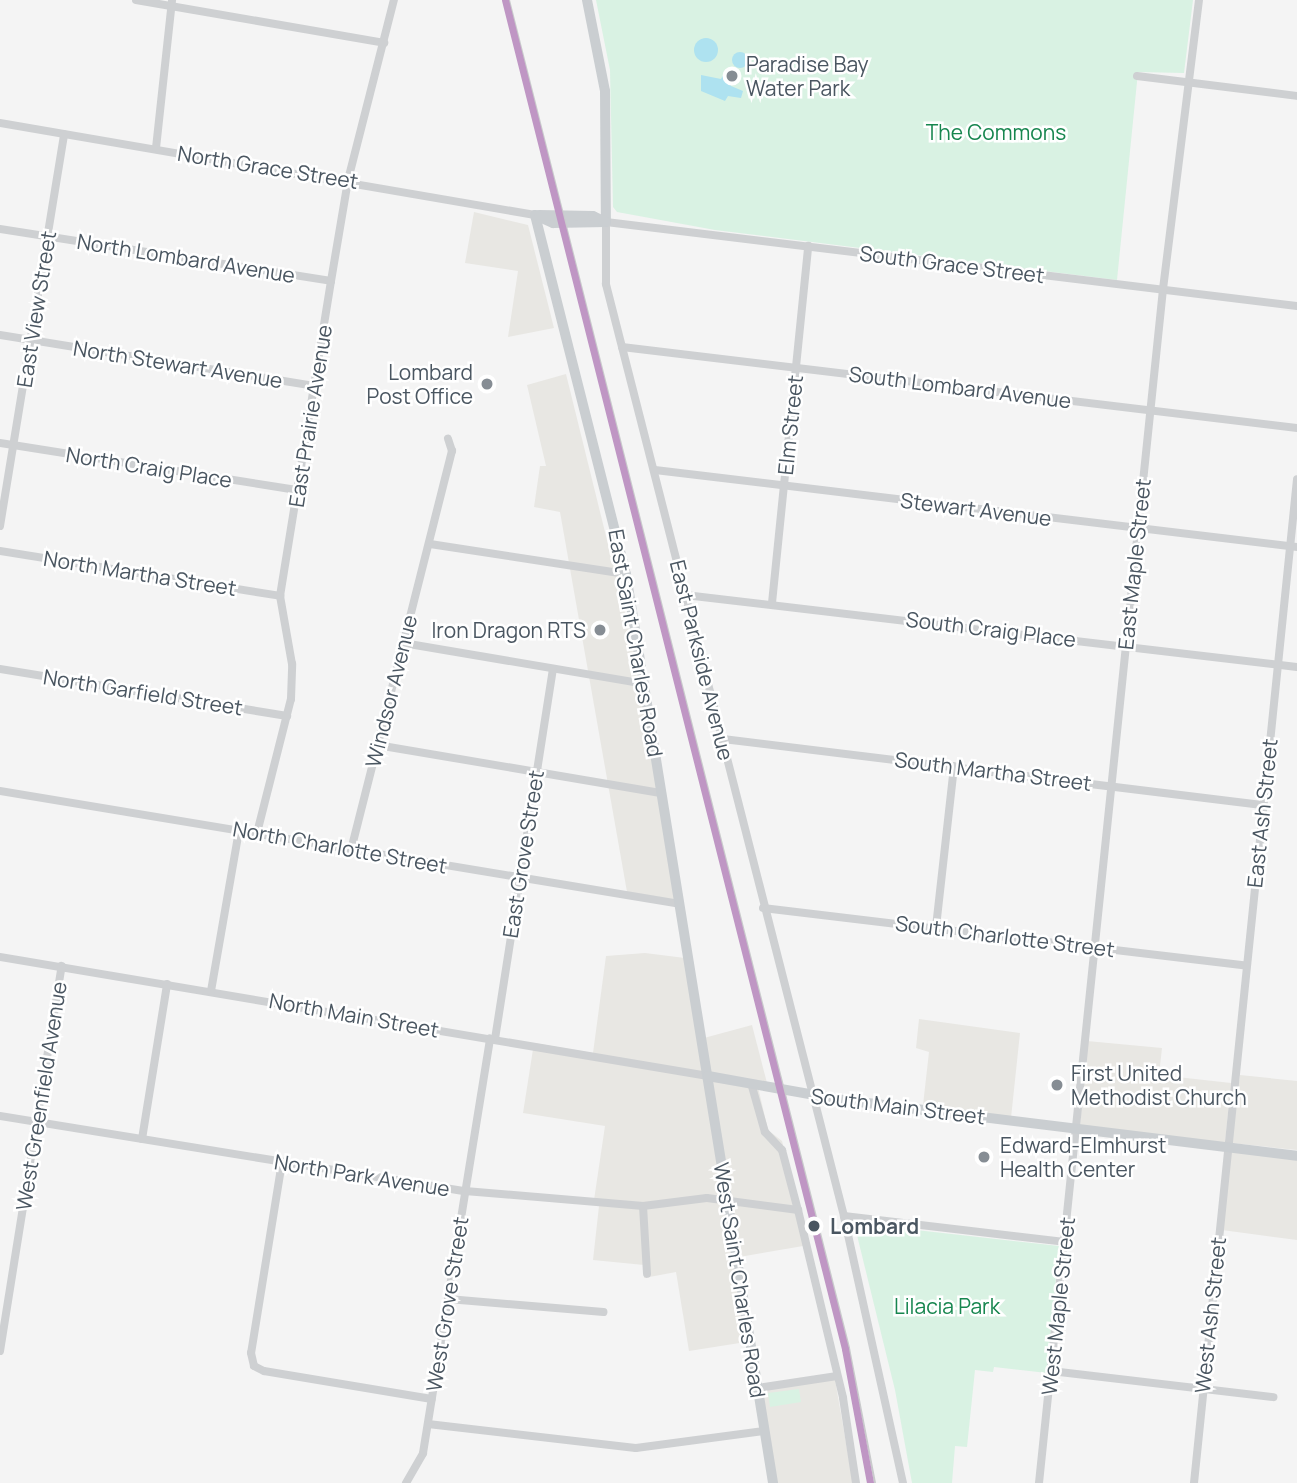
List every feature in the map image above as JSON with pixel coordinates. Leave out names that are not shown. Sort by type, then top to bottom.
[{"type":"main road","points":[[587,0],[604,91],[606,222]]},
{"type":"main road","name":"North Grace Street","points":[[535,215],[553,223],[606,222]]},
{"type":"main road","name":"East Saint Charles Road","points":[[535,215],[626,574],[708,1076]]},
{"type":"main road","name":"South Main Street","points":[[708,1076],[812,1096],[1297,1156]]},
{"type":"main road","name":"West Saint Charles Road","points":[[708,1076],[773,1483]]},
{"type":"street","points":[[136,0],[172,3],[384,43]]},
{"type":"street","name":"East Prairie Avenue","points":[[257,833],[287,716],[293,676],[280,596],[331,282],[348,180],[394,0]]},
{"type":"street","name":"East Maple Street","points":[[1076,1130],[1163,289],[1199,0]]},
{"type":"street","points":[[156,148],[172,3]]},
{"type":"street","points":[[1137,76],[1297,96]]},
{"type":"street","name":"North Grace Street","points":[[0,123],[348,180],[535,215]]},
{"type":"street","name":"East View Street","points":[[0,526],[64,134]]},
{"type":"street","name":"South Grace Street","points":[[606,222],[1297,306]]},
{"type":"street","name":"East Parkside Avenue","points":[[606,222],[605,277],[723,739],[763,908],[844,1216],[903,1483]]},
{"type":"street","name":"North Lombard Avenue","points":[[0,229],[331,282]]},
{"type":"street","name":"Elm Street","points":[[772,603],[808,246]]},
{"type":"street","name":"North Stewart Avenue","points":[[0,335],[314,386]]},
{"type":"street","name":"South Lombard Avenue","points":[[622,347],[1297,428]]},
{"type":"street","name":"Windsor Avenue","points":[[351,850],[433,533],[452,451],[449,439]]},
{"type":"street","name":"North Craig Place","points":[[0,443],[298,490]]},
{"type":"street","name":"Stewart Avenue","points":[[655,470],[1293,547]]},
{"type":"street","name":"East Ash Street","points":[[1228,1147],[1262,805],[1293,547],[1297,479]]},
{"type":"street","points":[[430,544],[626,574]]},
{"type":"street","name":"North Martha Street","points":[[0,551],[280,596]]},
{"type":"street","name":"South Craig Place","points":[[685,595],[772,603],[1297,667]]},
{"type":"street","points":[[403,643],[645,684]]},
{"type":"street","name":"North Garfield Street","points":[[0,669],[287,716]]},
{"type":"street","name":"East Grove Street","points":[[493,1039],[553,670]]},
{"type":"street","name":"South Martha Street","points":[[723,739],[1262,805]]},
{"type":"street","points":[[377,745],[663,793]]},
{"type":"street","points":[[936,927],[954,766]]},
{"type":"street","name":"North Charlotte Street","points":[[0,791],[680,904]]},
{"type":"street","points":[[211,991],[239,830]]},
{"type":"street","name":"South Charlotte Street","points":[[763,908],[1246,966]]},
{"type":"street","name":"North Main Street","points":[[0,957],[708,1076]]},
{"type":"street","name":"West Greenfield Avenue","points":[[0,1351],[62,966]]},
{"type":"street","points":[[142,1139],[167,984]]},
{"type":"street","name":"West Grove Street","points":[[406,1483],[421,1464],[465,1191],[493,1039]]},
{"type":"street","points":[[751,1083],[762,1125],[782,1150],[798,1210],[837,1376],[856,1483]]},
{"type":"street","name":"North Park Avenue","points":[[0,1116],[465,1191],[643,1206],[707,1198],[798,1210]]},
{"type":"street","name":"West Maple Street","points":[[1040,1483],[1076,1130]]},
{"type":"street","name":"West Ash Street","points":[[1194,1483],[1228,1147]]},
{"type":"street","points":[[282,1162],[251,1353],[254,1366],[264,1371],[432,1399]]},
{"type":"street","points":[[643,1206],[647,1274]]},
{"type":"street","points":[[844,1216],[1064,1242]]},
{"type":"street","points":[[448,1299],[603,1312]]},
{"type":"street","points":[[1051,1371],[1273,1397]]},
{"type":"street","points":[[758,1388],[837,1376]]},
{"type":"street","points":[[428,1424],[636,1448],[764,1431]]},
{"type":"shaded area","points":[[474,212],[528,225],[554,328],[508,337],[518,271],[465,263]]},
{"type":"shaded area","points":[[566,374],[643,686],[676,900],[627,892],[560,512],[534,507],[540,466],[546,466],[527,385]]},
{"type":"shaded area","points":[[645,953],[685,958],[746,1342],[689,1351],[676,1272],[644,1278],[644,1265],[593,1260],[599,1206],[594,1200],[605,1126],[523,1113],[534,1043],[593,1053],[606,956]]},
{"type":"shaded area","points":[[919,1019],[1020,1033],[1011,1118],[923,1105],[929,1052],[916,1048]]},
{"type":"shaded area","points":[[752,1025],[767,1083],[711,1073],[704,1038]]},
{"type":"shaded area","points":[[1087,1041],[1162,1048],[1159,1075],[1231,1083],[1225,1143],[1080,1127]]},
{"type":"shaded area","points":[[1240,1075],[1297,1081],[1297,1150],[1231,1143]]},
{"type":"shaded area","points":[[711,1079],[758,1087],[768,1130],[782,1141],[809,1245],[739,1257]]},
{"type":"shaded area","points":[[1230,1151],[1297,1159],[1297,1240],[1222,1230]]},
{"type":"shaded area","points":[[834,1374],[853,1483],[776,1483],[760,1386]]},
{"type":"green space","name":"The Commons","points":[[596,0],[1193,0],[1184,73],[1138,72],[1117,280],[715,230],[617,212],[613,207],[610,70]]},
{"type":"green space","name":"Lilacia Park","points":[[854,1223],[1059,1246],[1047,1373],[994,1367],[993,1372],[975,1370],[967,1447],[955,1446],[952,1483],[912,1483],[895,1390]]},
{"type":"green space","points":[[799,1389],[801,1402],[770,1407],[768,1393]]},
{"type":"water","points":[[706,38],[715,41],[718,50],[715,59],[706,62],[697,59],[694,50],[697,41]]},
{"type":"water","points":[[740,52],[746,54],[746,66],[740,68],[734,66],[732,60],[734,54]]},
{"type":"water","points":[[724,73],[731,86],[743,91],[741,98],[728,96],[725,101],[701,91],[701,75],[721,79]]},
{"type":"railway","points":[[509,0],[849,1348],[875,1483]]},
{"type":"transit line","points":[[505,0],[845,1349],[870,1483]]},
{"type":"place","name":"Paradise Bay Water Park","points":[[732,76]]},
{"type":"place","name":"Lombard Post Office","points":[[487,384]]},
{"type":"place","name":"Iron Dragon RTS","points":[[600,630]]},
{"type":"place","name":"First United Methodist Church","points":[[1057,1085]]},
{"type":"place","name":"Edward-Elmhurst Health Center","points":[[984,1157]]},
{"type":"place","name":"Lombard","points":[[814,1226]]}]
